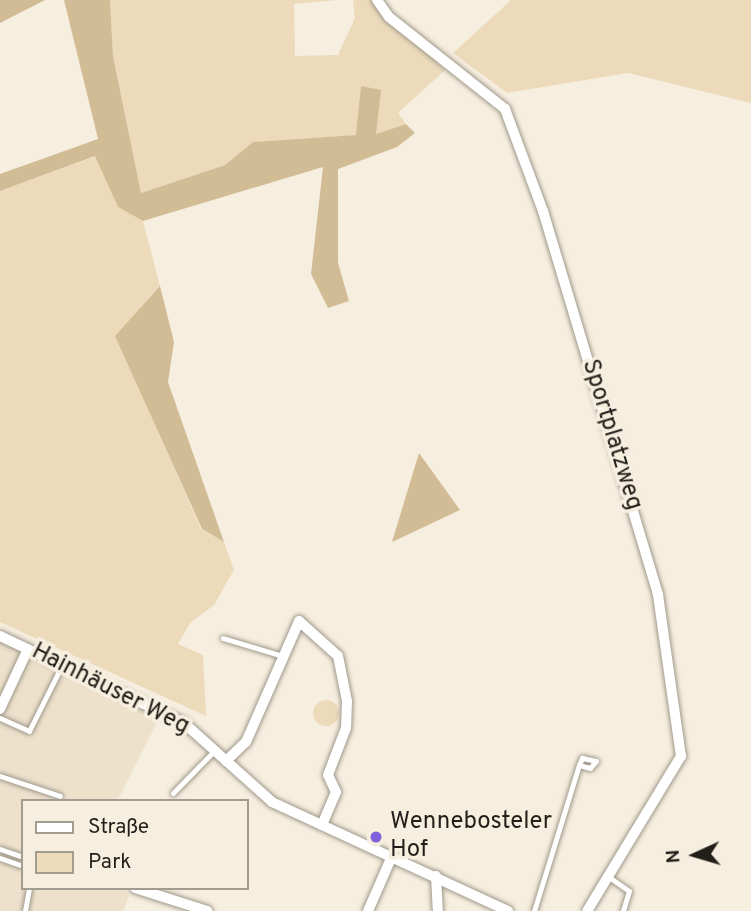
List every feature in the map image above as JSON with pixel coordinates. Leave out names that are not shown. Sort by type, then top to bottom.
[{"type":"street","name":"Sportplatzweg","points":[[377,0],[389,17],[505,110],[543,211],[656,585],[681,756],[587,911]]},
{"type":"street","points":[[226,761],[246,742],[299,621],[323,638],[343,669],[346,728],[328,775],[336,793],[322,825]]},
{"type":"street","name":"Hainhäuser Weg","points":[[0,636],[184,723],[272,802],[508,911]]},
{"type":"street","points":[[0,709],[28,649]]},
{"type":"street","points":[[368,911],[392,856]]},
{"type":"street","points":[[436,876],[438,911]]},
{"type":"street","points":[[141,890],[207,911]]},
{"type":"lane","points":[[223,638],[283,656]]},
{"type":"lane","points":[[0,718],[29,731],[62,665]]},
{"type":"lane","points":[[173,793],[214,750]]},
{"type":"lane","points":[[534,911],[579,765]]},
{"type":"lane","points":[[0,776],[60,796]]},
{"type":"lane","points":[[0,849],[21,856]]},
{"type":"lane","points":[[0,858],[21,865]]},
{"type":"lane","points":[[609,877],[629,891],[623,911]]},
{"type":"lane","points":[[25,911],[30,890]]},
{"type":"shaded area","points":[[0,0],[45,0],[0,23]]},
{"type":"shaded area","points":[[64,0],[110,0],[113,56],[141,193],[225,165],[253,142],[356,135],[361,86],[381,90],[376,134],[406,124],[415,133],[397,147],[338,169],[338,263],[349,301],[328,308],[311,274],[323,167],[143,221],[118,207],[95,156],[0,191],[0,174],[98,139]]},
{"type":"shaded area","points":[[160,286],[174,342],[168,382],[224,542],[202,529],[115,336]]},
{"type":"shaded area","points":[[419,453],[460,510],[392,542]]},
{"type":"shaded area","points":[[0,637],[159,719],[118,799],[21,799],[21,890],[125,890],[129,896],[123,911],[0,911]]},
{"type":"green space","points":[[110,0],[337,0],[294,4],[295,56],[338,55],[355,18],[353,0],[373,0],[445,70],[398,113],[406,124],[376,134],[253,142],[225,165],[141,193],[113,56]]},
{"type":"green space","points":[[511,0],[751,0],[751,103],[628,73],[507,93],[453,53]]},
{"type":"green space","points":[[96,156],[118,207],[143,221],[160,286],[116,336],[201,529],[224,542],[234,570],[214,605],[190,623],[178,644],[203,655],[206,716],[0,622],[0,191]]},
{"type":"green space","points":[[326,700],[335,704],[339,713],[335,722],[326,726],[317,722],[313,713],[317,704]]},
{"type":"place","name":"Wennebosteler Hof","points":[[376,837]]}]
